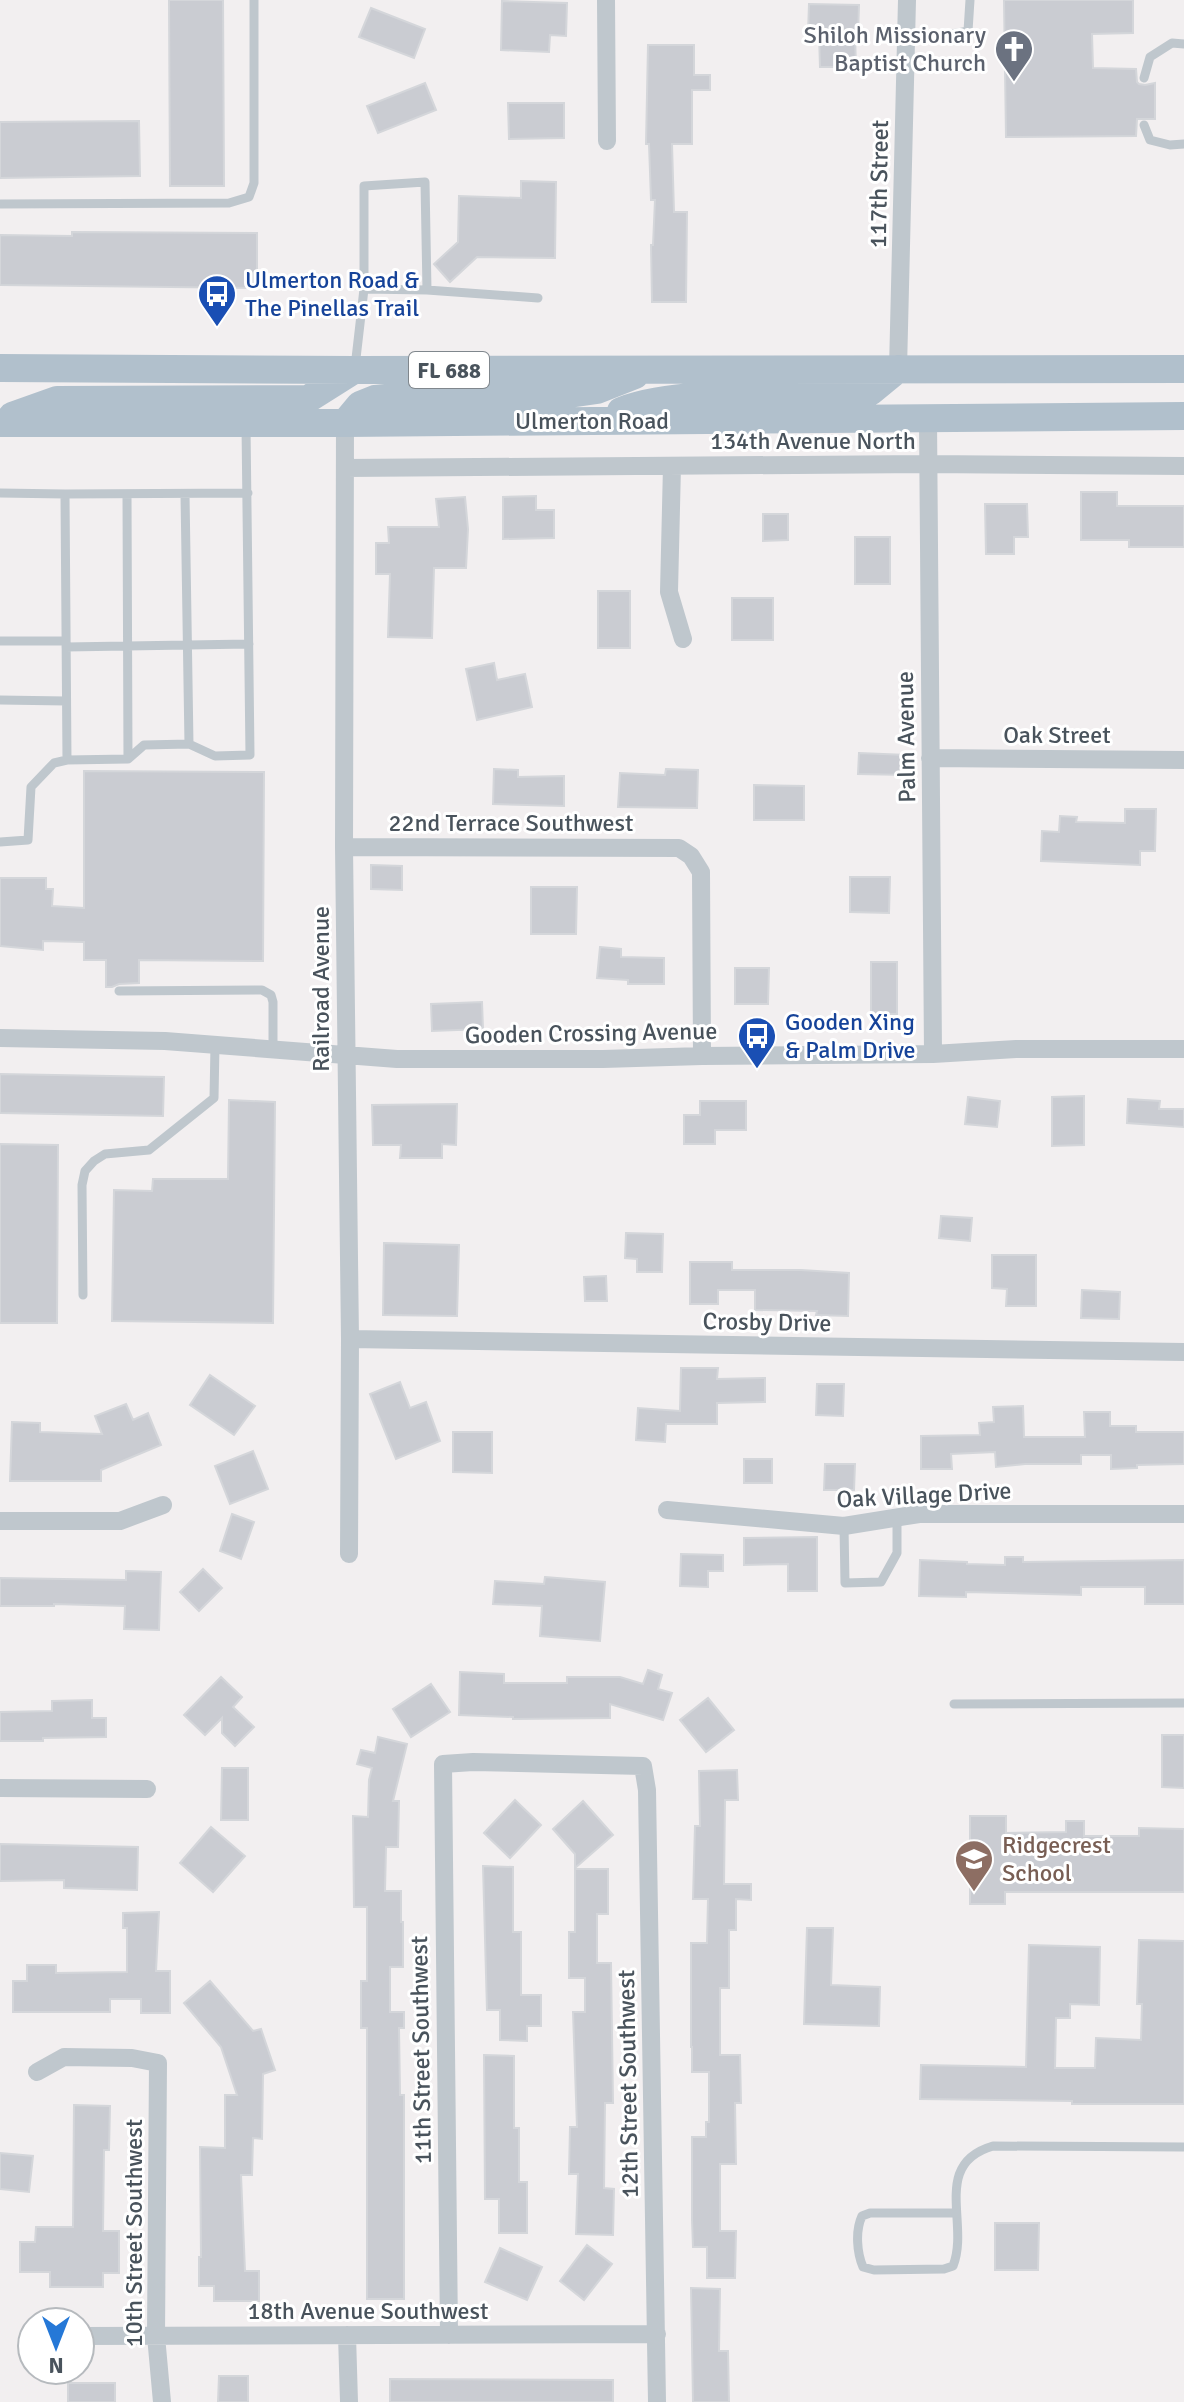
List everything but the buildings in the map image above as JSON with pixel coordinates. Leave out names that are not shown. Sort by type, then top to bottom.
[{"type":"main road","name":"FL 688","points":[[0,368],[1184,369]]},
{"type":"main road","points":[[0,385],[47,368]]},
{"type":"main road","points":[[345,423],[360,405],[375,399],[569,394],[597,390],[650,369]]},
{"type":"main road","points":[[592,421],[639,404],[672,399],[849,396],[870,392],[898,369]]},
{"type":"main road","points":[[0,422],[57,400],[308,399],[354,370]]},
{"type":"main road","name":"Ulmerton Road","points":[[0,422],[345,423],[1184,416]]},
{"type":"street","points":[[606,0],[607,141]]},
{"type":"street","name":"117th Street","points":[[898,369],[907,0]]},
{"type":"street","name":"Palm Avenue","points":[[928,419],[933,1054]]},
{"type":"street","name":"Railroad Avenue","points":[[345,423],[344,847],[350,1339],[349,1554]]},
{"type":"street","name":"134th Avenue North","points":[[345,468],[927,464],[1184,466]]},
{"type":"street","points":[[672,466],[669,592],[683,639]]},
{"type":"street","name":"Oak Street","points":[[930,758],[1184,760]]},
{"type":"street","name":"22nd Terrace Southwest","points":[[344,847],[679,848],[691,856],[701,872],[702,1056]]},
{"type":"street","name":"Gooden Crossing Avenue","points":[[0,1038],[165,1041],[397,1059],[603,1059],[933,1054],[1016,1049],[1184,1049]]},
{"type":"street","name":"Crosby Drive","points":[[350,1339],[1184,1352]]},
{"type":"street","points":[[0,1521],[120,1521],[163,1505]]},
{"type":"street","name":"Oak Village Drive","points":[[667,1510],[844,1526],[919,1514],[1184,1514]]},
{"type":"street","name":"11th Street Southwest","points":[[449,2335],[443,1764],[643,1766]]},
{"type":"street","name":"12th Street Southwest","points":[[643,1766],[647,1790],[657,2402]]},
{"type":"street","points":[[0,1788],[147,1789]]},
{"type":"street","name":"10th Street Southwest","points":[[37,2072],[64,2057],[132,2058],[158,2063],[156,2336],[162,2402]]},
{"type":"street","name":"18th Avenue Southwest","points":[[96,2336],[657,2334]]},
{"type":"street","points":[[347,2335],[349,2402]]},
{"type":"lane","points":[[0,204],[229,203],[249,197],[254,183],[254,0]]},
{"type":"lane","points":[[907,33],[942,36],[968,31],[970,0]]},
{"type":"lane","points":[[1144,78],[1150,57],[1172,43],[1184,44]]},
{"type":"lane","points":[[1144,125],[1150,140],[1170,145],[1184,144]]},
{"type":"lane","points":[[354,370],[364,289],[364,186],[425,182],[427,290]]},
{"type":"lane","points":[[364,289],[538,298]]},
{"type":"lane","points":[[0,842],[28,840],[31,787],[54,763],[128,759],[144,745],[189,744],[215,756],[250,755],[246,423]]},
{"type":"lane","points":[[0,493],[248,493]]},
{"type":"lane","points":[[65,494],[67,760]]},
{"type":"lane","points":[[127,494],[128,759]]},
{"type":"lane","points":[[185,494],[189,744]]},
{"type":"lane","points":[[0,641],[127,645],[249,644]]},
{"type":"lane","points":[[0,700],[66,701]]},
{"type":"lane","points":[[119,991],[262,990],[271,995],[273,1002],[273,1050]]},
{"type":"lane","points":[[83,1295],[82,1185],[85,1171],[105,1154],[149,1150],[214,1098],[215,1045]]},
{"type":"lane","points":[[844,1526],[845,1583],[881,1582],[897,1553],[897,1518]]},
{"type":"lane","points":[[954,1704],[1184,1703]]},
{"type":"lane","points":[[956,2213],[870,2213],[862,2216],[858,2224],[858,2257],[863,2267],[874,2270],[944,2269],[953,2266],[957,2257],[956,2187],[960,2170],[977,2151],[993,2146],[1184,2147]]},
{"type":"place","name":"Shiloh Missionary Baptist Church","points":[[1014,83]]},
{"type":"place","name":"Ulmerton Road & The Pinellas Trail","points":[[217,328]]},
{"type":"place","name":"Gooden Xing & Palm Drive","points":[[757,1070]]},
{"type":"place","name":"Ridgecrest School","points":[[974,1893]]}]
